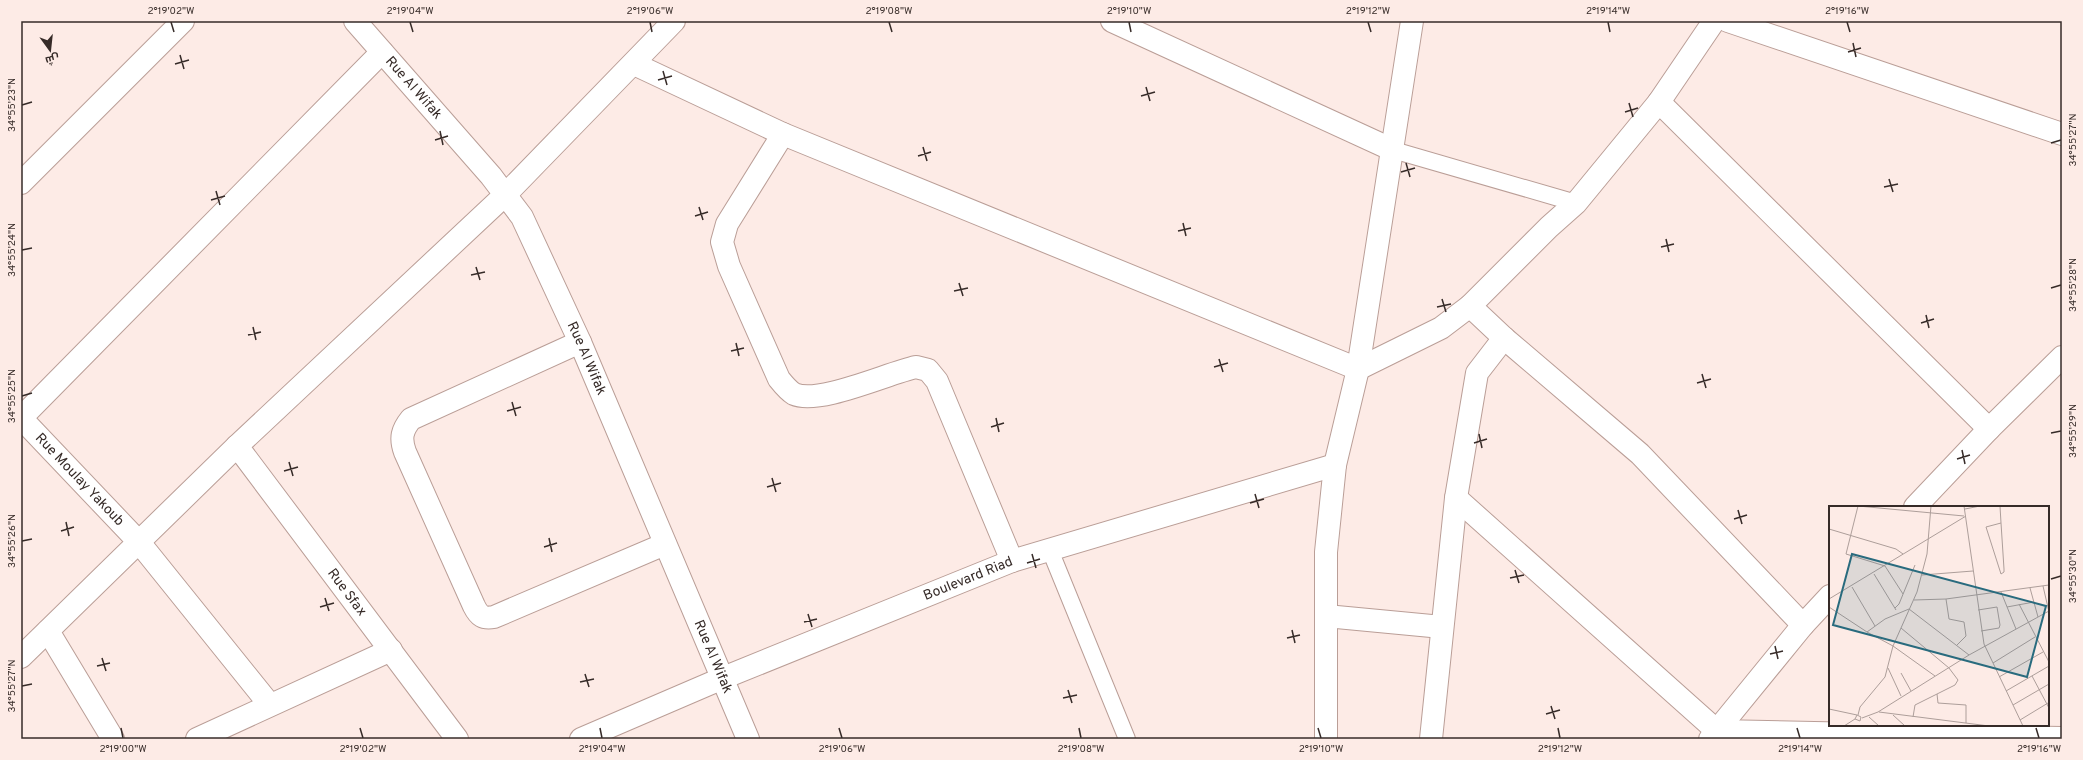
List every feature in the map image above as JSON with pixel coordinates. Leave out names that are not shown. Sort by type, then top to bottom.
[{"type":"street","points":[[21,183],[183,21]]},
{"type":"street","name":"Rue Al Wifak","points":[[355,21],[506,194],[525,224],[580,342],[748,739]]},
{"type":"street","points":[[21,657],[237,446],[506,194],[634,64],[674,21]]},
{"type":"street","points":[[1112,21],[1393,150]]},
{"type":"street","points":[[1326,739],[1326,552],[1335,465],[1358,368],[1412,21]]},
{"type":"street","points":[[634,64],[783,134],[1358,368],[1441,328],[1470,306],[1549,227],[1576,203],[1659,102],[1714,21]]},
{"type":"street","points":[[1728,21],[2062,134]]},
{"type":"street","points":[[21,418],[382,52]]},
{"type":"street","points":[[1659,102],[1989,429]]},
{"type":"street","points":[[783,134],[727,224],[722,242],[729,266],[779,379],[793,394],[806,397],[825,395],[916,367],[928,370],[937,381],[1012,560]]},
{"type":"street","points":[[1470,306],[1504,338],[1640,454],[1803,625]]},
{"type":"street","points":[[1431,739],[1456,498],[1477,373],[1504,338]]},
{"type":"street","points":[[580,342],[411,419],[404,428],[401,440],[405,452],[474,606],[478,614],[486,618],[494,617],[665,544]]},
{"type":"street","points":[[1916,506],[1989,429],[2062,356]]},
{"type":"street","name":"Rue Moulay Yakoub","points":[[21,418],[138,542],[270,705]]},
{"type":"street","name":"Rue Sfax","points":[[237,446],[457,739]]},
{"type":"street","name":"Boulevard Riad","points":[[581,739],[722,678],[1012,560],[1335,465]]},
{"type":"street","points":[[1456,498],[1713,735],[2062,738]]},
{"type":"street","points":[[1713,735],[1803,625],[1829,597]]},
{"type":"street","points":[[1326,616],[1442,627]]},
{"type":"street","points":[[48,630],[113,739]]},
{"type":"street","points":[[197,739],[390,650]]},
{"type":"lane","points":[[1393,150],[1576,203]]},
{"type":"lane","points":[[1050,550],[1126,739]]}]
